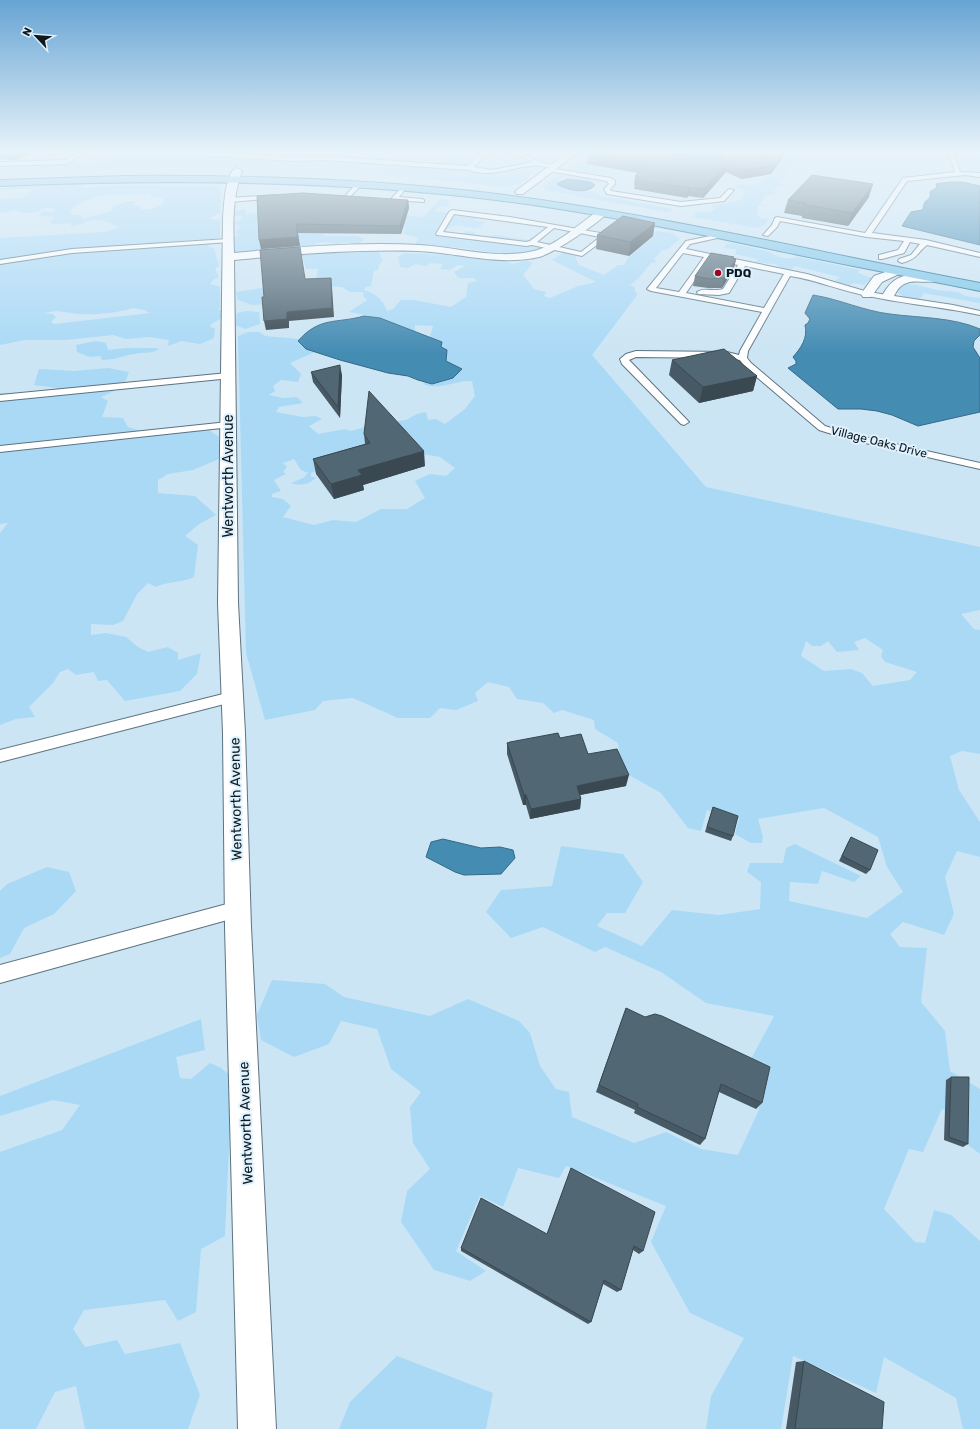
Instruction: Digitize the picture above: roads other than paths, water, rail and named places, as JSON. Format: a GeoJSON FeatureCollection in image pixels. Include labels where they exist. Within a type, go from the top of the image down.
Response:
{"type":"FeatureCollection","features":[{"type":"Feature","properties":{"kind":"main road"},"geometry":{"type":"LineString","coordinates":[[636,220],[791,250],[880,261],[919,270],[980,277]]}},
{"type":"Feature","properties":{"kind":"main road"},"geometry":{"type":"LineString","coordinates":[[687,220],[882,257],[900,266],[932,278],[980,287]]}},
{"type":"Feature","properties":{"kind":"street","name":"Wentworth Avenue"},"geometry":{"type":"LineString","coordinates":[[230,220],[228,249],[228,598],[231,697],[234,733],[238,909],[257,1429]]}},
{"type":"Feature","properties":{"kind":"street"},"geometry":{"type":"LineString","coordinates":[[228,249],[319,250],[374,247],[420,248],[494,256],[521,257],[541,254],[592,220]]}},
{"type":"Feature","properties":{"kind":"street"},"geometry":{"type":"LineString","coordinates":[[867,294],[878,279],[900,266]]}},
{"type":"Feature","properties":{"kind":"street"},"geometry":{"type":"LineString","coordinates":[[888,296],[895,283],[902,279],[932,278]]}},
{"type":"Feature","properties":{"kind":"lane"},"geometry":{"type":"LineString","coordinates":[[447,220],[439,234],[517,244],[532,243],[553,246],[582,254],[606,236],[515,220]]}},
{"type":"Feature","properties":{"kind":"lane"},"geometry":{"type":"LineString","coordinates":[[766,235],[775,226],[777,220]]}},
{"type":"Feature","properties":{"kind":"lane"},"geometry":{"type":"LineString","coordinates":[[781,220],[867,235],[926,242],[959,252],[980,255]]}},
{"type":"Feature","properties":{"kind":"lane"},"geometry":{"type":"LineString","coordinates":[[867,235],[877,220]]}},
{"type":"Feature","properties":{"kind":"lane"},"geometry":{"type":"LineString","coordinates":[[532,243],[553,226]]}},
{"type":"Feature","properties":{"kind":"lane"},"geometry":{"type":"LineString","coordinates":[[678,228],[685,234],[688,242]]}},
{"type":"Feature","properties":{"kind":"lane"},"geometry":{"type":"LineString","coordinates":[[720,236],[688,242],[651,289],[719,293],[726,291],[743,263]]}},
{"type":"Feature","properties":{"kind":"lane"},"geometry":{"type":"LineString","coordinates":[[882,257],[902,251],[908,239]]}},
{"type":"Feature","properties":{"kind":"lane"},"geometry":{"type":"LineString","coordinates":[[900,266],[914,256],[918,249],[926,242]]}},
{"type":"Feature","properties":{"kind":"lane"},"geometry":{"type":"LineString","coordinates":[[0,262],[72,251],[228,249]]}},
{"type":"Feature","properties":{"kind":"lane"},"geometry":{"type":"LineString","coordinates":[[681,250],[807,276],[867,294],[888,296],[980,313]]}},
{"type":"Feature","properties":{"kind":"lane"},"geometry":{"type":"LineString","coordinates":[[683,291],[708,256]]}},
{"type":"Feature","properties":{"kind":"lane"},"geometry":{"type":"LineString","coordinates":[[684,422],[625,362],[624,359],[636,354],[727,355],[743,358],[744,351],[788,273]]}},
{"type":"Feature","properties":{"kind":"lane"},"geometry":{"type":"LineString","coordinates":[[683,291],[767,311]]}},
{"type":"Feature","properties":{"kind":"lane","name":"Village Oaks Drive"},"geometry":{"type":"LineString","coordinates":[[743,358],[748,365],[822,428],[848,436],[980,466]]}},
{"type":"Feature","properties":{"kind":"lane"},"geometry":{"type":"LineString","coordinates":[[0,398],[228,376]]}},
{"type":"Feature","properties":{"kind":"lane"},"geometry":{"type":"LineString","coordinates":[[0,449],[228,425]]}},
{"type":"Feature","properties":{"kind":"lane"},"geometry":{"type":"LineString","coordinates":[[0,756],[231,697]]}},
{"type":"Feature","properties":{"kind":"lane"},"geometry":{"type":"LineString","coordinates":[[0,974],[238,909]]}},
{"type":"Feature","properties":{"kind":"place","name":"PDQ"},"geometry":{"type":"Point","coordinates":[718,273]}}]}
